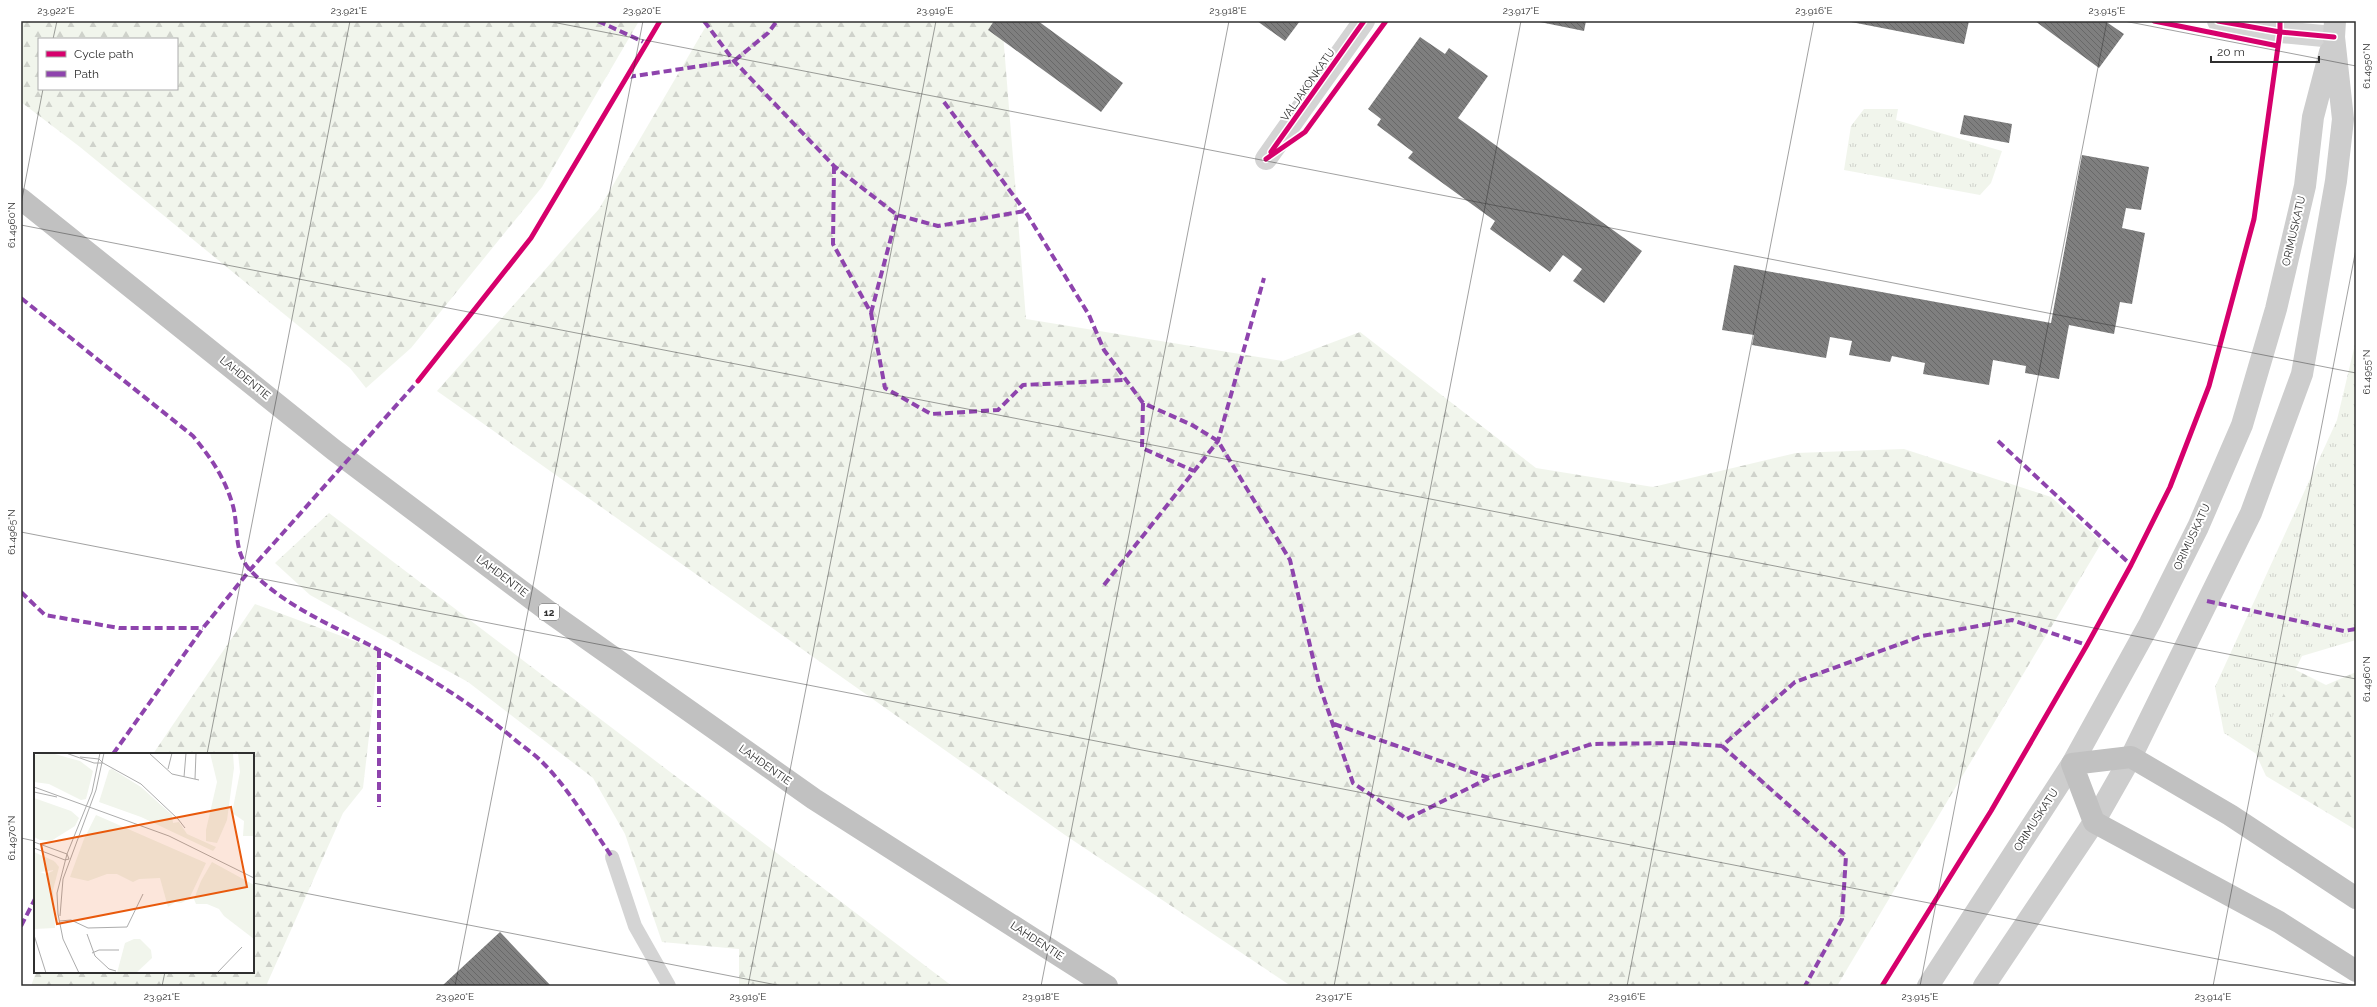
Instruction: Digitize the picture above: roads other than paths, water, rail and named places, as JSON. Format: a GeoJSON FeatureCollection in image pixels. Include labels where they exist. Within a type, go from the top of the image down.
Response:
{"type":"FeatureCollection","features":[{"type":"Feature","properties":{"kind":"highway","name":"LAHDENTIE"},"geometry":{"type":"LineString","coordinates":[[21,199],[334,450],[552,614],[814,799],[1106,986]]}},
{"type":"Feature","properties":{"kind":"highway"},"geometry":{"type":"LineString","coordinates":[[2356,898],[2230,815],[2131,757],[2072,764],[2094,822],[2279,922],[2356,971]]}},
{"type":"Feature","properties":{"kind":"main road"},"geometry":{"type":"LineString","coordinates":[[1984,986],[2094,822],[2131,757],[2251,513],[2302,374],[2336,181],[2343,119],[2334,29]]}},
{"type":"Feature","properties":{"kind":"main road","name":"ORIMUSKATU"},"geometry":{"type":"LineString","coordinates":[[1928,986],[2072,764],[2150,623],[2198,527],[2242,425],[2276,309],[2305,186],[2313,117],[2334,29]]}},
{"type":"Feature","properties":{"kind":"street","name":"VALJAKONKATU"},"geometry":{"type":"LineString","coordinates":[[1266,159],[1364,21]]}},
{"type":"Feature","properties":{"kind":"street"},"geometry":{"type":"LineString","coordinates":[[2218,21],[2280,32],[2334,29]]}},
{"type":"Feature","properties":{"kind":"lane"},"geometry":{"type":"LineString","coordinates":[[612,857],[635,926],[668,986]]}}]}
